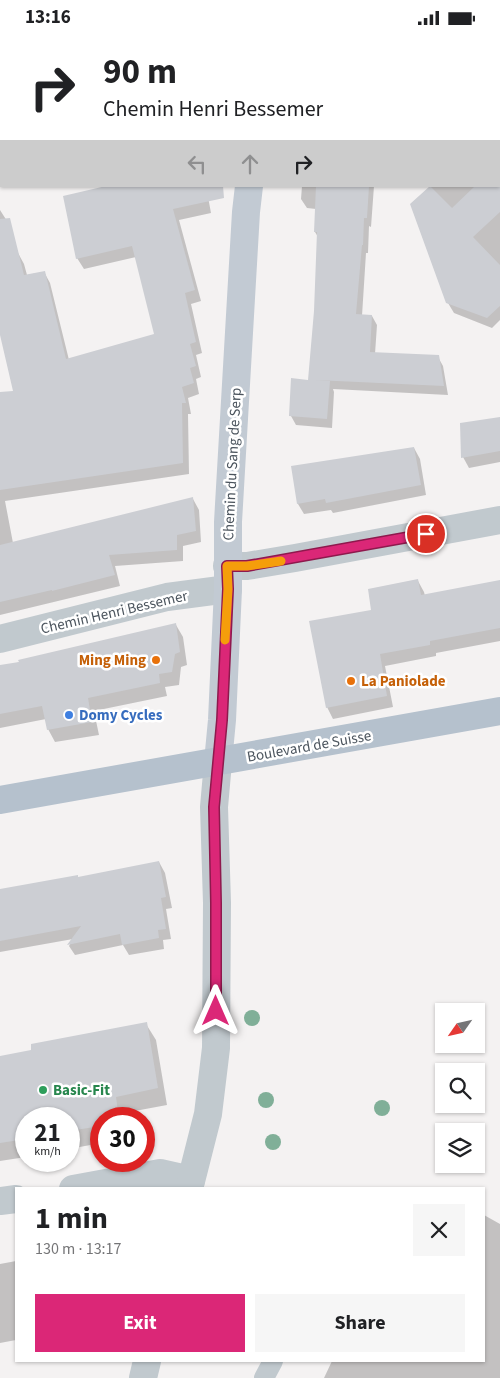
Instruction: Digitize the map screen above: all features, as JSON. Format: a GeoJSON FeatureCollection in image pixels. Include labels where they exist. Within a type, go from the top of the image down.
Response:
{"type":"FeatureCollection","features":[{"type":"Feature","properties":{"kind":"main road","name":"Boulevard de Suisse"},"geometry":{"type":"LineString","coordinates":[[0,800],[500,711]]}},
{"type":"Feature","properties":{"kind":"street","name":"Chemin du Sang de Serp"},"geometry":{"type":"LineString","coordinates":[[190,1184],[208,1114],[216,1048],[214,807],[222,720],[228,577],[228,522],[249,187]]}},
{"type":"Feature","properties":{"kind":"street","name":"Chemin Henri Bessemer"},"geometry":{"type":"LineString","coordinates":[[0,639],[167,597],[228,577],[247,566],[500,520]]}},
{"type":"Feature","properties":{"kind":"street"},"geometry":{"type":"LineString","coordinates":[[83,1187],[160,1173],[190,1184]]}},
{"type":"Feature","properties":{"kind":"street"},"geometry":{"type":"LineString","coordinates":[[0,1201],[15,1199]]}},
{"type":"Feature","properties":{"kind":"street"},"geometry":{"type":"LineString","coordinates":[[143,1378],[147,1362]]}},
{"type":"Feature","properties":{"kind":"lane"},"geometry":{"type":"LineString","coordinates":[[264,1378],[272,1362]]}},
{"type":"Feature","properties":{"kind":"building"},"geometry":{"type":"Polygon","coordinates":[[[102,187],[223,187],[224,198],[173,209],[195,290],[185,293],[196,342],[190,344],[196,366],[190,368],[194,383],[182,387],[186,403],[182,403],[183,463],[0,490],[0,392],[13,391],[0,335],[0,219],[10,218],[24,275],[45,271],[66,359],[154,334],[132,246],[76,259],[63,196],[102,187]]]}},
{"type":"Feature","properties":{"kind":"building"},"geometry":{"type":"Polygon","coordinates":[[[316,187],[369,187],[367,218],[364,218],[356,314],[372,315],[370,352],[439,355],[444,386],[315,380],[330,381],[327,419],[289,416],[291,378],[308,380],[314,311],[317,232],[314,232],[316,187]]]}},
{"type":"Feature","properties":{"kind":"building"},"geometry":{"type":"Polygon","coordinates":[[[429,187],[452,208],[474,187],[500,187],[500,212],[473,237],[500,265],[500,306],[487,318],[446,303],[410,204],[429,187]]]}},
{"type":"Feature","properties":{"kind":"building"},"geometry":{"type":"Polygon","coordinates":[[[500,417],[500,451],[461,458],[460,423],[500,417]]]}},
{"type":"Feature","properties":{"kind":"building"},"geometry":{"type":"Polygon","coordinates":[[[414,447],[421,485],[326,503],[325,499],[297,504],[291,466],[414,447]]]}},
{"type":"Feature","properties":{"kind":"building"},"geometry":{"type":"Polygon","coordinates":[[[193,497],[196,531],[177,535],[177,550],[109,555],[115,575],[0,602],[0,545],[193,497]]]}},
{"type":"Feature","properties":{"kind":"building"},"geometry":{"type":"Polygon","coordinates":[[[418,579],[421,595],[500,580],[500,628],[430,641],[430,645],[380,654],[387,696],[326,708],[309,621],[371,610],[368,589],[418,579]]]}},
{"type":"Feature","properties":{"kind":"building"},"geometry":{"type":"Polygon","coordinates":[[[176,623],[180,652],[175,654],[172,672],[159,674],[160,683],[88,698],[92,722],[47,730],[42,706],[0,714],[0,665],[176,623]]]}},
{"type":"Feature","properties":{"kind":"building"},"geometry":{"type":"Polygon","coordinates":[[[159,861],[166,897],[161,898],[166,929],[158,930],[159,938],[122,945],[120,934],[67,945],[81,926],[0,941],[0,889],[78,875],[78,877],[159,861]]]}},
{"type":"Feature","properties":{"kind":"building"},"geometry":{"type":"Polygon","coordinates":[[[147,1022],[158,1088],[116,1097],[117,1107],[90,1107],[90,1128],[80,1129],[80,1107],[15,1107],[15,1141],[0,1143],[0,1056],[31,1050],[31,1044],[147,1022]]]}},
{"type":"Feature","properties":{"kind":"slow traffic"},"geometry":{"type":"LineString","coordinates":[[225,640],[228,589],[227,566],[247,566],[281,561]]}},
{"type":"Feature","properties":{"kind":"place","name":"Ming Ming"},"geometry":{"type":"Point","coordinates":[156,660]}},
{"type":"Feature","properties":{"kind":"place","name":"La Paniolade"},"geometry":{"type":"Point","coordinates":[351,681]}},
{"type":"Feature","properties":{"kind":"place","name":"Domy Cycles"},"geometry":{"type":"Point","coordinates":[69,715]}},
{"type":"Feature","properties":{"kind":"place","name":"Basic-Fit"},"geometry":{"type":"Point","coordinates":[43,1090]}},
{"type":"Feature","properties":{"kind":"route"},"geometry":{"type":"LineString","coordinates":[[216,1011],[214,807],[222,720],[228,589],[227,566],[247,566],[426,534]]}}]}
